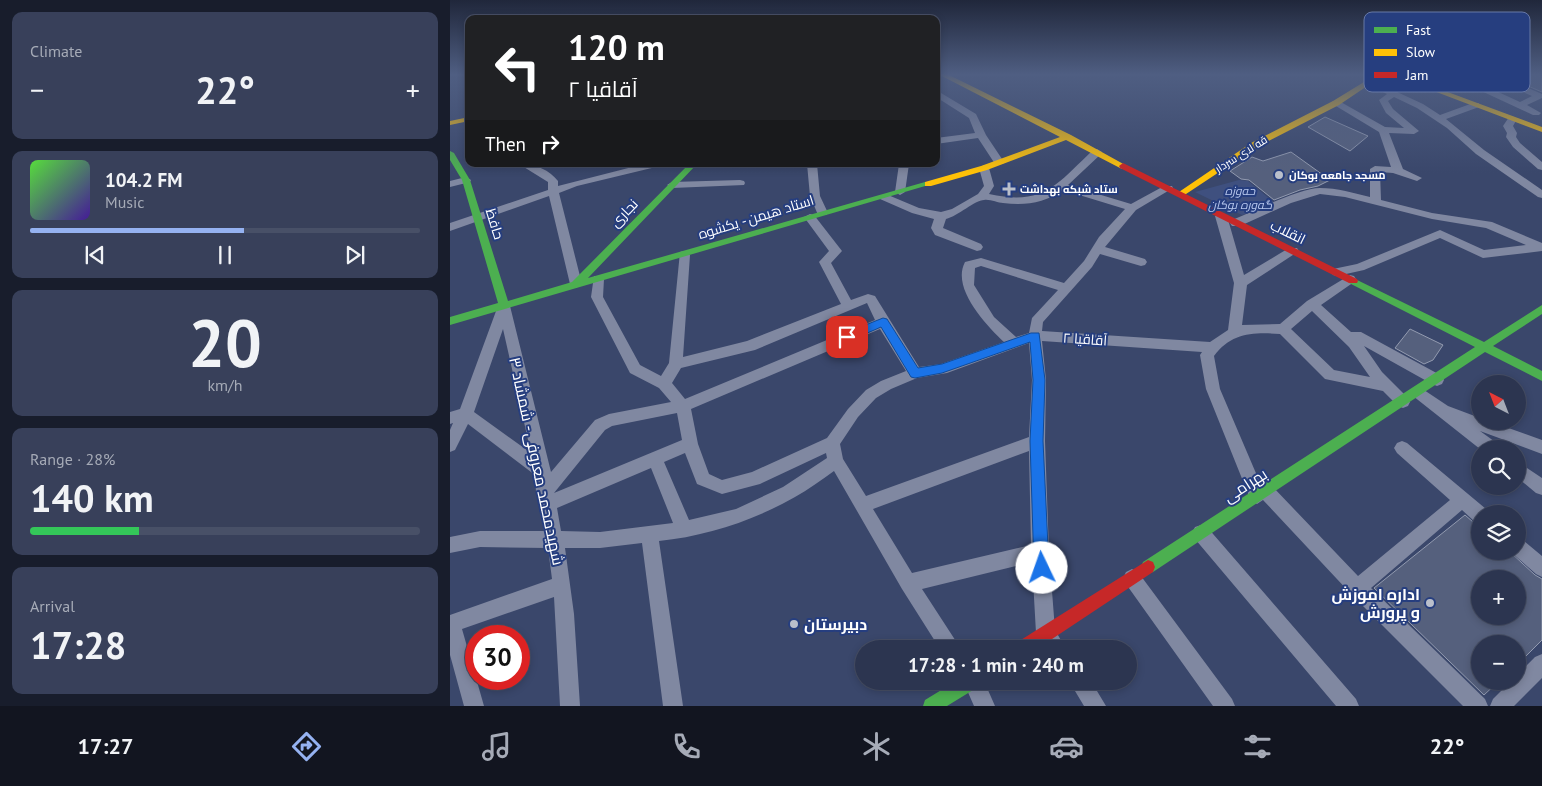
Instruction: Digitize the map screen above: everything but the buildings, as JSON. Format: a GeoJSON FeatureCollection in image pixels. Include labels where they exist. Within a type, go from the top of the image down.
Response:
{"type":"FeatureCollection","features":[{"type":"Feature","properties":{"kind":"street"},"geometry":{"type":"LineString","coordinates":[[958,107],[973,116],[981,135],[999,162]]}},
{"type":"Feature","properties":{"kind":"street","name":"انقلاب"},"geometry":{"type":"LineString","coordinates":[[1007,107],[1542,376]]}},
{"type":"Feature","properties":{"kind":"street","name":"قه لای سردار"},"geometry":{"type":"LineString","coordinates":[[1180,194],[1254,145],[1328,107]]}},
{"type":"Feature","properties":{"kind":"street"},"geometry":{"type":"LineString","coordinates":[[1343,107],[1383,130],[1414,131],[1389,111],[1387,107]]}},
{"type":"Feature","properties":{"kind":"street"},"geometry":{"type":"LineString","coordinates":[[1421,107],[1450,126],[1480,152],[1542,195]]}},
{"type":"Feature","properties":{"kind":"street"},"geometry":{"type":"LineString","coordinates":[[1437,119],[1471,107]]}},
{"type":"Feature","properties":{"kind":"street"},"geometry":{"type":"LineString","coordinates":[[1481,107],[1542,130]]}},
{"type":"Feature","properties":{"kind":"street"},"geometry":{"type":"LineString","coordinates":[[1493,107],[1542,126]]}},
{"type":"Feature","properties":{"kind":"street"},"geometry":{"type":"LineString","coordinates":[[1525,107],[1536,113]]}},
{"type":"Feature","properties":{"kind":"street"},"geometry":{"type":"LineString","coordinates":[[1512,119],[1508,126],[1512,133],[1511,137],[1516,145],[1542,167]]}},
{"type":"Feature","properties":{"kind":"street"},"geometry":{"type":"LineString","coordinates":[[450,123],[465,120]]}},
{"type":"Feature","properties":{"kind":"street"},"geometry":{"type":"LineString","coordinates":[[1383,130],[1398,171]]}},
{"type":"Feature","properties":{"kind":"street"},"geometry":{"type":"LineString","coordinates":[[940,140],[981,135]]}},
{"type":"Feature","properties":{"kind":"street","name":"استاد هیمن - یکشوه"},"geometry":{"type":"LineString","coordinates":[[450,321],[984,168],[1068,137]]}},
{"type":"Feature","properties":{"kind":"street"},"geometry":{"type":"LineString","coordinates":[[982,196],[1012,203],[1045,197],[1062,186],[1097,152]]}},
{"type":"Feature","properties":{"kind":"street","name":"حافظ"},"geometry":{"type":"LineString","coordinates":[[450,153],[466,180],[504,306]]}},
{"type":"Feature","properties":{"kind":"street"},"geometry":{"type":"LineString","coordinates":[[530,167],[551,178],[576,284]]}},
{"type":"Feature","properties":{"kind":"street"},"geometry":{"type":"LineString","coordinates":[[450,227],[553,191],[645,167]]}},
{"type":"Feature","properties":{"kind":"street","name":"نجاری"},"geometry":{"type":"LineString","coordinates":[[576,284],[690,167]]}},
{"type":"Feature","properties":{"kind":"street"},"geometry":{"type":"LineString","coordinates":[[812,167],[816,215],[836,251],[825,262],[848,306]]}},
{"type":"Feature","properties":{"kind":"street"},"geometry":{"type":"LineString","coordinates":[[900,192],[904,167]]}},
{"type":"Feature","properties":{"kind":"street"},"geometry":{"type":"LineString","coordinates":[[884,197],[921,211],[941,216],[955,212],[982,196],[989,186],[984,168]]}},
{"type":"Feature","properties":{"kind":"street"},"geometry":{"type":"LineString","coordinates":[[1376,202],[1375,169],[1383,168],[1398,171],[1417,178]]}},
{"type":"Feature","properties":{"kind":"street"},"geometry":{"type":"LineString","coordinates":[[450,184],[466,180]]}},
{"type":"Feature","properties":{"kind":"street"},"geometry":{"type":"LineString","coordinates":[[672,185],[740,183]]}},
{"type":"Feature","properties":{"kind":"street"},"geometry":{"type":"LineString","coordinates":[[1062,186],[1132,208]]}},
{"type":"Feature","properties":{"kind":"street"},"geometry":{"type":"LineString","coordinates":[[1051,640],[1040,552],[1037,441],[1039,380],[1035,336],[1037,321],[1068,288],[1088,264],[1103,240],[1132,208],[1168,188]]}},
{"type":"Feature","properties":{"kind":"street"},"geometry":{"type":"LineString","coordinates":[[1236,223],[1311,192],[1345,194],[1432,216],[1488,225],[1542,247]]}},
{"type":"Feature","properties":{"kind":"street"},"geometry":{"type":"LineString","coordinates":[[941,216],[937,228],[939,232],[977,247]]}},
{"type":"Feature","properties":{"kind":"street"},"geometry":{"type":"LineString","coordinates":[[1222,216],[1241,286]]}},
{"type":"Feature","properties":{"kind":"street"},"geometry":{"type":"LineString","coordinates":[[1478,706],[1262,494],[1212,389],[1207,355],[1212,347],[1234,330],[1283,328],[1343,275],[1440,234],[1483,254],[1542,247]]}},
{"type":"Feature","properties":{"kind":"street"},"geometry":{"type":"LineString","coordinates":[[1098,249],[1141,262]]}},
{"type":"Feature","properties":{"kind":"street"},"geometry":{"type":"LineString","coordinates":[[1234,330],[1240,283],[1292,251]]}},
{"type":"Feature","properties":{"kind":"street"},"geometry":{"type":"LineString","coordinates":[[664,384],[676,364],[684,255]]}},
{"type":"Feature","properties":{"kind":"street"},"geometry":{"type":"LineString","coordinates":[[1015,344],[989,320],[968,285],[969,265],[982,262],[1068,288]]}},
{"type":"Feature","properties":{"kind":"street"},"geometry":{"type":"LineString","coordinates":[[598,278],[597,297],[635,369],[664,384],[684,406],[690,444],[703,479],[722,487],[754,479],[832,443],[836,461],[908,583],[945,640]]}},
{"type":"Feature","properties":{"kind":"street"},"geometry":{"type":"LineString","coordinates":[[676,364],[750,346],[868,298],[871,299],[915,374]]}},
{"type":"Feature","properties":{"kind":"street"},"geometry":{"type":"LineString","coordinates":[[1312,304],[1354,343],[1367,363],[1386,386],[1403,402]]}},
{"type":"Feature","properties":{"kind":"street"},"geometry":{"type":"LineString","coordinates":[[450,445],[466,414],[504,306]]}},
{"type":"Feature","properties":{"kind":"street","name":"شهیدمحمد معروفی - شمشاد ۳"},"geometry":{"type":"LineString","coordinates":[[504,306],[543,471],[546,498],[556,540],[562,585],[570,706]]}},
{"type":"Feature","properties":{"kind":"street","name":"بهرامی"},"geometry":{"type":"LineString","coordinates":[[1052,640],[1132,578],[1486,348],[1542,309]]}},
{"type":"Feature","properties":{"kind":"street"},"geometry":{"type":"LineString","coordinates":[[546,498],[600,425],[609,420],[684,406],[883,322]]}},
{"type":"Feature","properties":{"kind":"street"},"geometry":{"type":"LineString","coordinates":[[1283,328],[1330,375],[1386,386]]}},
{"type":"Feature","properties":{"kind":"street","name":"آقاقیا ۲"},"geometry":{"type":"LineString","coordinates":[[832,443],[871,394],[886,385],[915,374],[942,369],[1035,336],[1212,347]]}},
{"type":"Feature","properties":{"kind":"street"},"geometry":{"type":"LineString","coordinates":[[1356,336],[1437,380]]}},
{"type":"Feature","properties":{"kind":"street"},"geometry":{"type":"LineString","coordinates":[[1418,392],[1481,440]]}},
{"type":"Feature","properties":{"kind":"street"},"geometry":{"type":"LineString","coordinates":[[1443,410],[1465,420],[1499,430],[1542,447]]}},
{"type":"Feature","properties":{"kind":"street"},"geometry":{"type":"LineString","coordinates":[[450,418],[466,414]]}},
{"type":"Feature","properties":{"kind":"street"},"geometry":{"type":"LineString","coordinates":[[466,414],[543,471]]}},
{"type":"Feature","properties":{"kind":"street"},"geometry":{"type":"LineString","coordinates":[[862,505],[1037,441]]}},
{"type":"Feature","properties":{"kind":"street"},"geometry":{"type":"LineString","coordinates":[[546,498],[655,459],[690,444]]}},
{"type":"Feature","properties":{"kind":"street"},"geometry":{"type":"LineString","coordinates":[[1402,448],[1471,508]]}},
{"type":"Feature","properties":{"kind":"street"},"geometry":{"type":"LineString","coordinates":[[655,459],[684,529]]}},
{"type":"Feature","properties":{"kind":"street"},"geometry":{"type":"LineString","coordinates":[[450,546],[480,539],[600,540],[684,529],[738,516],[789,492],[836,461]]}},
{"type":"Feature","properties":{"kind":"street"},"geometry":{"type":"LineString","coordinates":[[1526,475],[1542,488]]}},
{"type":"Feature","properties":{"kind":"street"},"geometry":{"type":"LineString","coordinates":[[1357,588],[1462,500]]}},
{"type":"Feature","properties":{"kind":"street"},"geometry":{"type":"LineString","coordinates":[[1202,533],[1349,706]]}},
{"type":"Feature","properties":{"kind":"street"},"geometry":{"type":"LineString","coordinates":[[649,534],[673,706]]}},
{"type":"Feature","properties":{"kind":"street"},"geometry":{"type":"LineString","coordinates":[[908,583],[1040,552]]}},
{"type":"Feature","properties":{"kind":"street"},"geometry":{"type":"LineString","coordinates":[[1526,554],[1542,568]]}},
{"type":"Feature","properties":{"kind":"street"},"geometry":{"type":"LineString","coordinates":[[1132,578],[1225,706]]}},
{"type":"Feature","properties":{"kind":"street"},"geometry":{"type":"LineString","coordinates":[[474,706],[451,624],[562,585]]}},
{"type":"Feature","properties":{"kind":"street"},"geometry":{"type":"LineString","coordinates":[[1500,706],[1542,664]]}},
{"type":"Feature","properties":{"kind":"street"},"geometry":{"type":"LineString","coordinates":[[931,706],[957,690]]}},
{"type":"Feature","properties":{"kind":"street"},"geometry":{"type":"LineString","coordinates":[[977,690],[985,706]]}},
{"type":"Feature","properties":{"kind":"street"},"geometry":{"type":"LineString","coordinates":[[1085,690],[1096,706]]}},
{"type":"Feature","properties":{"kind":"water","name":"حه‌وزه گه‌وره بوکان"},"geometry":{"type":"Polygon","coordinates":[[[1239,180],[1248,181],[1276,204],[1242,215],[1195,192],[1239,180]]]}},
{"type":"Feature","properties":{"kind":"traffic: fast"},"geometry":{"type":"LineString","coordinates":[[450,153],[466,180],[504,306]]}},
{"type":"Feature","properties":{"kind":"traffic: fast"},"geometry":{"type":"LineString","coordinates":[[577,283],[690,167]]}},
{"type":"Feature","properties":{"kind":"traffic: fast"},"geometry":{"type":"LineString","coordinates":[[450,321],[928,184]]}},
{"type":"Feature","properties":{"kind":"traffic: fast"},"geometry":{"type":"LineString","coordinates":[[1353,281],[1542,376]]}},
{"type":"Feature","properties":{"kind":"traffic: fast"},"geometry":{"type":"LineString","coordinates":[[1148,567],[1542,309]]}},
{"type":"Feature","properties":{"kind":"traffic: fast"},"geometry":{"type":"LineString","coordinates":[[931,706],[957,690]]}},
{"type":"Feature","properties":{"kind":"traffic: slow"},"geometry":{"type":"LineString","coordinates":[[1006,107],[1123,166]]}},
{"type":"Feature","properties":{"kind":"traffic: slow"},"geometry":{"type":"LineString","coordinates":[[1180,194],[1254,145],[1328,107]]}},
{"type":"Feature","properties":{"kind":"traffic: slow"},"geometry":{"type":"LineString","coordinates":[[1480,107],[1542,130]]}},
{"type":"Feature","properties":{"kind":"traffic: slow"},"geometry":{"type":"LineString","coordinates":[[450,123],[465,120]]}},
{"type":"Feature","properties":{"kind":"traffic: slow"},"geometry":{"type":"LineString","coordinates":[[928,184],[984,168],[1068,137]]}},
{"type":"Feature","properties":{"kind":"traffic: jam"},"geometry":{"type":"LineString","coordinates":[[1123,166],[1353,281]]}},
{"type":"Feature","properties":{"kind":"traffic: jam"},"geometry":{"type":"LineString","coordinates":[[1036,640],[1148,567]]}},
{"type":"Feature","properties":{"kind":"place","name":"مسجد جامعه بوکان"},"geometry":{"type":"Point","coordinates":[1279,175]}},
{"type":"Feature","properties":{"kind":"place","name":"ستاد شبکه بهداشت"},"geometry":{"type":"Point","coordinates":[1009,189]}},
{"type":"Feature","properties":{"kind":"place","name":"اداره اموزش و پرورش"},"geometry":{"type":"Point","coordinates":[1430,603]}},
{"type":"Feature","properties":{"kind":"place","name":"دبیرستان"},"geometry":{"type":"Point","coordinates":[794,624]}},
{"type":"Feature","properties":{"kind":"route"},"geometry":{"type":"LineString","coordinates":[[847,337],[883,322],[915,374],[942,369],[1012,346],[1035,336],[1039,380],[1037,441],[1042,568]]}}]}
